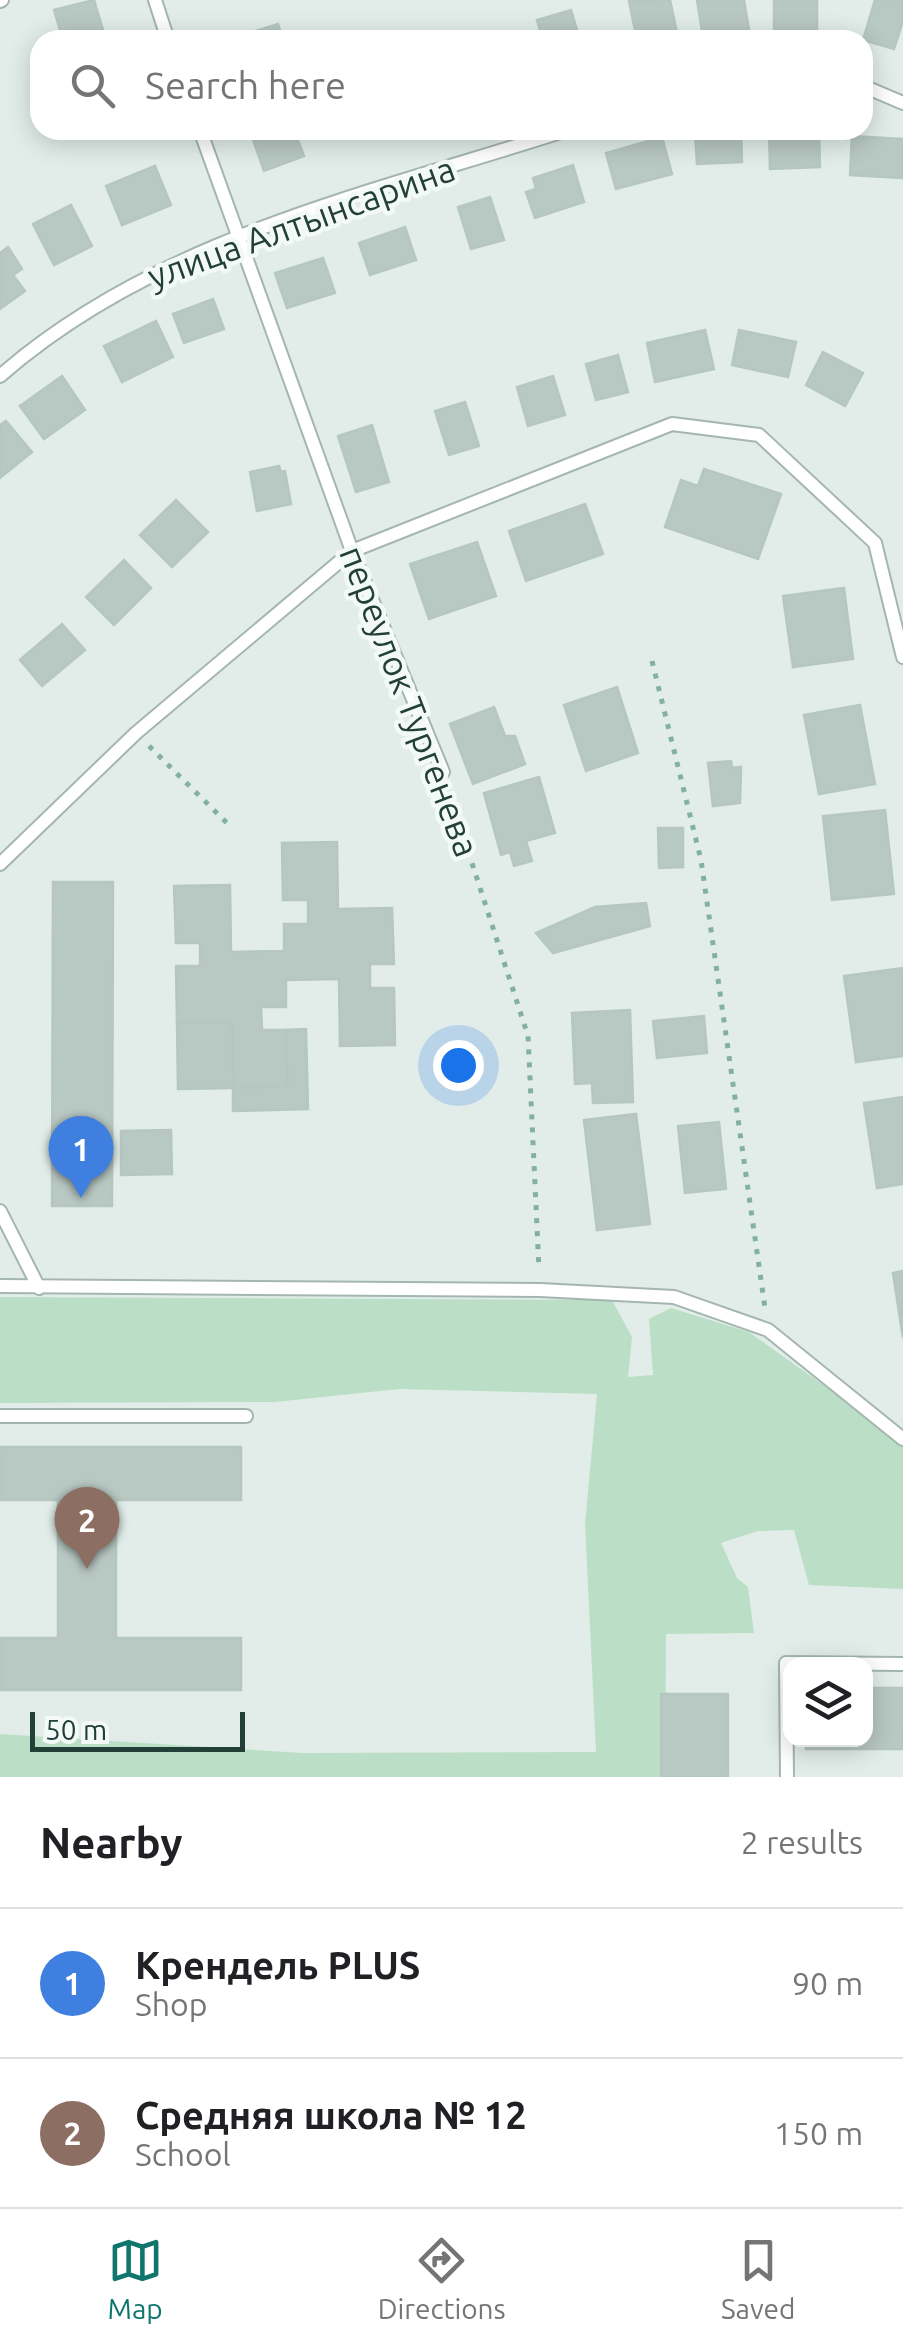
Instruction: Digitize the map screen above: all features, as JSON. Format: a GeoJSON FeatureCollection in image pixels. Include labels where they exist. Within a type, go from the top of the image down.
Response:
{"type":"FeatureCollection","features":[{"type":"Feature","properties":{"kind":"lane"},"geometry":{"type":"LineString","coordinates":[[154,0],[164,30]]}},
{"type":"Feature","properties":{"kind":"lane"},"geometry":{"type":"LineString","coordinates":[[873,90],[903,103]]}},
{"type":"Feature","properties":{"kind":"lane","name":"переулок Тургенева"},"geometry":{"type":"LineString","coordinates":[[203,140],[352,550],[443,772]]}},
{"type":"Feature","properties":{"kind":"lane","name":"улица Алтынсарина"},"geometry":{"type":"LineString","coordinates":[[0,376],[33,347],[134,282],[237,238],[536,140]]}},
{"type":"Feature","properties":{"kind":"lane"},"geometry":{"type":"LineString","coordinates":[[0,864],[136,733],[352,550],[672,424],[759,435],[875,543],[903,657]]}},
{"type":"Feature","properties":{"kind":"lane"},"geometry":{"type":"LineString","coordinates":[[0,1210],[38,1288]]}},
{"type":"Feature","properties":{"kind":"lane"},"geometry":{"type":"LineString","coordinates":[[0,1286],[540,1290],[674,1297],[768,1330],[903,1439]]}},
{"type":"Feature","properties":{"kind":"lane"},"geometry":{"type":"LineString","coordinates":[[0,1416],[246,1416]]}},
{"type":"Feature","properties":{"kind":"lane"},"geometry":{"type":"LineString","coordinates":[[787,1777],[786,1663],[903,1664]]}},
{"type":"Feature","properties":{"kind":"path"},"geometry":{"type":"LineString","coordinates":[[652,662],[701,860],[768,1330]]}},
{"type":"Feature","properties":{"kind":"path"},"geometry":{"type":"LineString","coordinates":[[136,733],[231,827]]}},
{"type":"Feature","properties":{"kind":"path","name":"переулок Тургенева"},"geometry":{"type":"LineString","coordinates":[[443,772],[528,1036],[540,1290]]}},
{"type":"Feature","properties":{"kind":"green space"},"geometry":{"type":"Polygon","coordinates":[[[0,1297],[612,1300],[632,1337],[628,1377],[653,1375],[649,1319],[671,1308],[749,1332],[903,1442],[903,1589],[809,1585],[794,1530],[758,1531],[721,1543],[737,1578],[748,1587],[754,1633],[666,1634],[665,1777],[0,1777],[0,1734],[303,1753],[596,1752],[585,1524],[597,1394],[399,1389],[275,1402],[0,1403],[0,1297]]]}},
{"type":"Feature","properties":{"kind":"building"},"geometry":{"type":"Polygon","coordinates":[[[94,0],[103,30],[60,30],[54,10],[94,0]]]}},
{"type":"Feature","properties":{"kind":"building"},"geometry":{"type":"Polygon","coordinates":[[[670,0],[676,30],[635,30],[629,1],[670,0]]]}},
{"type":"Feature","properties":{"kind":"building"},"geometry":{"type":"Polygon","coordinates":[[[697,0],[744,0],[749,30],[702,30],[697,0]]]}},
{"type":"Feature","properties":{"kind":"building"},"geometry":{"type":"Polygon","coordinates":[[[774,0],[817,0],[817,30],[774,30],[774,0]]]}},
{"type":"Feature","properties":{"kind":"building"},"geometry":{"type":"Polygon","coordinates":[[[875,0],[903,0],[903,21],[894,49],[873,43],[873,30],[866,30],[875,0]]]}},
{"type":"Feature","properties":{"kind":"building"},"geometry":{"type":"Polygon","coordinates":[[[571,10],[577,30],[540,30],[537,20],[571,10]]]}},
{"type":"Feature","properties":{"kind":"building"},"geometry":{"type":"Polygon","coordinates":[[[903,139],[903,178],[850,175],[852,140],[903,139]]]}},
{"type":"Feature","properties":{"kind":"building"},"geometry":{"type":"Polygon","coordinates":[[[253,140],[298,140],[304,156],[264,171],[253,140]]]}},
{"type":"Feature","properties":{"kind":"building"},"geometry":{"type":"Polygon","coordinates":[[[663,140],[672,174],[616,189],[606,153],[663,140]]]}},
{"type":"Feature","properties":{"kind":"building"},"geometry":{"type":"Polygon","coordinates":[[[696,140],[741,140],[742,162],[697,164],[696,140]]]}},
{"type":"Feature","properties":{"kind":"building"},"geometry":{"type":"Polygon","coordinates":[[[769,140],[819,140],[820,167],[770,169],[769,140]]]}},
{"type":"Feature","properties":{"kind":"building"},"geometry":{"type":"Polygon","coordinates":[[[573,165],[584,202],[535,218],[526,192],[536,189],[533,178],[573,165]]]}},
{"type":"Feature","properties":{"kind":"building"},"geometry":{"type":"Polygon","coordinates":[[[155,166],[171,205],[122,225],[106,186],[155,166]]]}},
{"type":"Feature","properties":{"kind":"building"},"geometry":{"type":"Polygon","coordinates":[[[490,197],[504,240],[471,249],[458,207],[490,197]]]}},
{"type":"Feature","properties":{"kind":"building"},"geometry":{"type":"Polygon","coordinates":[[[71,205],[92,246],[54,265],[33,224],[71,205]]]}},
{"type":"Feature","properties":{"kind":"building"},"geometry":{"type":"Polygon","coordinates":[[[405,227],[416,260],[370,275],[359,243],[405,227]]]}},
{"type":"Feature","properties":{"kind":"building"},"geometry":{"type":"Polygon","coordinates":[[[8,247],[22,269],[13,275],[25,291],[0,309],[0,253],[8,247]]]}},
{"type":"Feature","properties":{"kind":"building"},"geometry":{"type":"Polygon","coordinates":[[[323,258],[335,293],[287,308],[275,273],[323,258]]]}},
{"type":"Feature","properties":{"kind":"building"},"geometry":{"type":"Polygon","coordinates":[[[213,299],[224,329],[184,343],[173,314],[213,299]]]}},
{"type":"Feature","properties":{"kind":"building"},"geometry":{"type":"Polygon","coordinates":[[[156,321],[173,357],[122,382],[104,346],[156,321]]]}},
{"type":"Feature","properties":{"kind":"building"},"geometry":{"type":"Polygon","coordinates":[[[705,330],[714,369],[655,382],[647,343],[705,330]]]}},
{"type":"Feature","properties":{"kind":"building"},"geometry":{"type":"Polygon","coordinates":[[[739,330],[796,342],[788,377],[732,365],[739,330]]]}},
{"type":"Feature","properties":{"kind":"building"},"geometry":{"type":"Polygon","coordinates":[[[823,352],[863,373],[845,406],[806,385],[823,352]]]}},
{"type":"Feature","properties":{"kind":"building"},"geometry":{"type":"Polygon","coordinates":[[[618,355],[628,392],[596,400],[586,364],[618,355]]]}},
{"type":"Feature","properties":{"kind":"building"},"geometry":{"type":"Polygon","coordinates":[[[62,376],[85,410],[44,439],[20,406],[62,376]]]}},
{"type":"Feature","properties":{"kind":"building"},"geometry":{"type":"Polygon","coordinates":[[[553,376],[565,415],[528,426],[517,387],[553,376]]]}},
{"type":"Feature","properties":{"kind":"building"},"geometry":{"type":"Polygon","coordinates":[[[465,402],[479,446],[449,455],[435,411],[465,402]]]}},
{"type":"Feature","properties":{"kind":"building"},"geometry":{"type":"Polygon","coordinates":[[[6,421],[32,452],[0,478],[0,425],[6,421]]]}},
{"type":"Feature","properties":{"kind":"building"},"geometry":{"type":"Polygon","coordinates":[[[372,425],[389,482],[356,492],[338,436],[372,425]]]}},
{"type":"Feature","properties":{"kind":"building"},"geometry":{"type":"Polygon","coordinates":[[[279,466],[281,472],[285,471],[291,504],[257,511],[250,472],[279,466]]]}},
{"type":"Feature","properties":{"kind":"building"},"geometry":{"type":"Polygon","coordinates":[[[704,469],[781,494],[758,559],[665,527],[681,480],[698,486],[704,469]]]}},
{"type":"Feature","properties":{"kind":"building"},"geometry":{"type":"Polygon","coordinates":[[[176,500],[208,532],[172,567],[140,535],[176,500]]]}},
{"type":"Feature","properties":{"kind":"building"},"geometry":{"type":"Polygon","coordinates":[[[585,504],[603,554],[526,581],[509,531],[585,504]]]}},
{"type":"Feature","properties":{"kind":"building"},"geometry":{"type":"Polygon","coordinates":[[[477,542],[496,596],[429,619],[410,564],[477,542]]]}},
{"type":"Feature","properties":{"kind":"building"},"geometry":{"type":"Polygon","coordinates":[[[124,560],[151,588],[114,625],[86,597],[124,560]]]}},
{"type":"Feature","properties":{"kind":"building"},"geometry":{"type":"Polygon","coordinates":[[[844,588],[853,659],[793,667],[783,596],[844,588]]]}},
{"type":"Feature","properties":{"kind":"building"},"geometry":{"type":"Polygon","coordinates":[[[62,624],[85,650],[42,686],[20,660],[62,624]]]}},
{"type":"Feature","properties":{"kind":"building"},"geometry":{"type":"Polygon","coordinates":[[[617,687],[638,753],[586,771],[564,705],[617,687]]]}},
{"type":"Feature","properties":{"kind":"building"},"geometry":{"type":"Polygon","coordinates":[[[860,705],[875,784],[819,794],[804,715],[860,705]]]}},
{"type":"Feature","properties":{"kind":"building"},"geometry":{"type":"Polygon","coordinates":[[[494,707],[505,736],[515,736],[525,764],[473,784],[450,724],[494,707]]]}},
{"type":"Feature","properties":{"kind":"building"},"geometry":{"type":"Polygon","coordinates":[[[731,761],[732,768],[741,767],[740,803],[713,806],[708,763],[731,761]]]}},
{"type":"Feature","properties":{"kind":"building"},"geometry":{"type":"Polygon","coordinates":[[[539,777],[555,833],[526,841],[532,861],[514,866],[510,852],[501,855],[484,793],[539,777]]]}},
{"type":"Feature","properties":{"kind":"building"},"geometry":{"type":"Polygon","coordinates":[[[885,810],[894,894],[832,900],[823,816],[885,810]]]}},
{"type":"Feature","properties":{"kind":"building"},"geometry":{"type":"Polygon","coordinates":[[[658,828],[683,828],[683,867],[659,868],[658,828]]]}},
{"type":"Feature","properties":{"kind":"building"},"geometry":{"type":"Polygon","coordinates":[[[337,842],[338,909],[392,908],[394,964],[370,964],[370,988],[394,988],[395,1045],[340,1046],[339,979],[286,980],[286,1007],[261,1007],[262,1030],[286,1030],[288,1087],[233,1088],[232,1022],[177,1023],[176,966],[200,966],[200,943],[176,943],[174,886],[230,885],[231,952],[284,951],[284,924],[308,924],[308,900],[283,900],[282,843],[337,842]]]}},
{"type":"Feature","properties":{"kind":"building"},"geometry":{"type":"Polygon","coordinates":[[[53,882],[113,882],[112,1206],[52,1206],[53,882]]]}},
{"type":"Feature","properties":{"kind":"building"},"geometry":{"type":"Polygon","coordinates":[[[646,903],[650,926],[553,953],[536,933],[595,907],[646,903]]]}},
{"type":"Feature","properties":{"kind":"building"},"geometry":{"type":"Polygon","coordinates":[[[903,968],[903,1056],[856,1062],[844,976],[903,968]]]}},
{"type":"Feature","properties":{"kind":"building"},"geometry":{"type":"Polygon","coordinates":[[[630,1010],[633,1102],[593,1103],[592,1083],[575,1084],[572,1013],[630,1010]]]}},
{"type":"Feature","properties":{"kind":"building"},"geometry":{"type":"Polygon","coordinates":[[[704,1016],[707,1053],[657,1058],[653,1021],[704,1016]]]}},
{"type":"Feature","properties":{"kind":"building"},"geometry":{"type":"Polygon","coordinates":[[[232,1022],[233,1088],[178,1089],[177,1023],[232,1022]]]}},
{"type":"Feature","properties":{"kind":"building"},"geometry":{"type":"Polygon","coordinates":[[[306,1029],[308,1109],[233,1111],[233,1088],[288,1087],[286,1030],[306,1029]]]}},
{"type":"Feature","properties":{"kind":"building"},"geometry":{"type":"Polygon","coordinates":[[[903,1097],[903,1184],[877,1188],[864,1103],[903,1097]]]}},
{"type":"Feature","properties":{"kind":"building"},"geometry":{"type":"Polygon","coordinates":[[[636,1114],[650,1224],[597,1230],[584,1120],[636,1114]]]}},
{"type":"Feature","properties":{"kind":"building"},"geometry":{"type":"Polygon","coordinates":[[[719,1122],[726,1189],[685,1193],[678,1126],[719,1122]]]}},
{"type":"Feature","properties":{"kind":"building"},"geometry":{"type":"Polygon","coordinates":[[[171,1130],[172,1174],[121,1175],[121,1131],[171,1130]]]}},
{"type":"Feature","properties":{"kind":"building"},"geometry":{"type":"Polygon","coordinates":[[[903,1271],[903,1338],[893,1273],[903,1271]]]}},
{"type":"Feature","properties":{"kind":"building"},"geometry":{"type":"Polygon","coordinates":[[[0,1447],[241,1447],[241,1500],[116,1500],[116,1638],[241,1638],[241,1690],[0,1690],[0,1638],[58,1638],[58,1500],[0,1500],[0,1447]]]}},
{"type":"Feature","properties":{"kind":"building"},"geometry":{"type":"Polygon","coordinates":[[[873,1688],[903,1688],[903,1749],[806,1749],[873,1747],[873,1688]]]}},
{"type":"Feature","properties":{"kind":"building"},"geometry":{"type":"Polygon","coordinates":[[[661,1694],[728,1694],[728,1777],[661,1777],[661,1694]]]}},
{"type":"Feature","properties":{"kind":"place","name":"Крендель PLUS"},"geometry":{"type":"Point","coordinates":[81,1198]}},
{"type":"Feature","properties":{"kind":"place","name":"Средняя школа № 12"},"geometry":{"type":"Point","coordinates":[87,1569]}}]}
